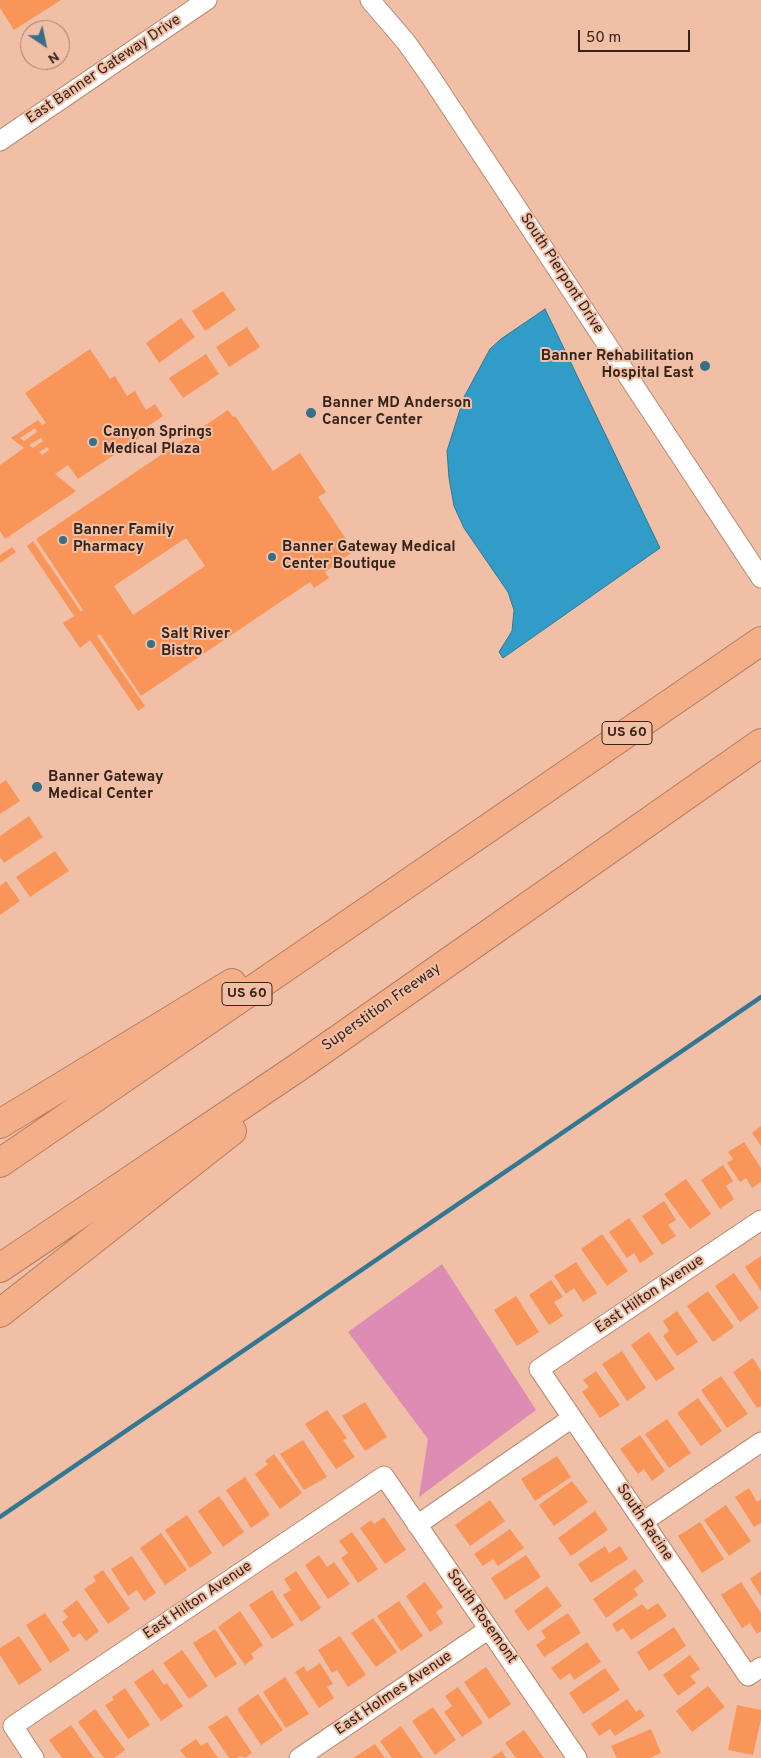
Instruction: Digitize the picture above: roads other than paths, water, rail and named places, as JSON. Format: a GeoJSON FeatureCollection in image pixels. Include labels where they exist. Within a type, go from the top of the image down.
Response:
{"type":"FeatureCollection","features":[{"type":"Feature","properties":{"kind":"highway","name":"US 60"},"geometry":{"type":"LineString","coordinates":[[0,1163],[761,641]]}},
{"type":"Feature","properties":{"kind":"highway","name":"Superstition Freeway"},"geometry":{"type":"LineString","coordinates":[[0,1268],[300,1066],[761,743]]}},
{"type":"Feature","properties":{"kind":"highway"},"geometry":{"type":"LineString","coordinates":[[0,1124],[494,824]]}},
{"type":"Feature","properties":{"kind":"highway"},"geometry":{"type":"LineString","coordinates":[[0,1314],[278,1094],[300,1066]]}},
{"type":"Feature","properties":{"kind":"street","name":"East Banner Gateway Drive"},"geometry":{"type":"LineString","coordinates":[[0,141],[208,0]]}},
{"type":"Feature","properties":{"kind":"street","name":"South Pierpont Drive"},"geometry":{"type":"LineString","coordinates":[[370,0],[406,42],[430,76],[761,578]]}},
{"type":"Feature","properties":{"kind":"street","name":"East Hilton Avenue"},"geometry":{"type":"LineString","coordinates":[[539,1369],[761,1220]]}},
{"type":"Feature","properties":{"kind":"street","name":"South Racine"},"geometry":{"type":"LineString","coordinates":[[539,1369],[643,1522],[754,1672]]}},
{"type":"Feature","properties":{"kind":"street"},"geometry":{"type":"LineString","coordinates":[[417,1525],[572,1418]]}},
{"type":"Feature","properties":{"kind":"street"},"geometry":{"type":"LineString","coordinates":[[643,1522],[761,1442]]}},
{"type":"Feature","properties":{"kind":"street","name":"East Hilton Avenue"},"geometry":{"type":"LineString","coordinates":[[34,1758],[12,1726],[384,1476]]}},
{"type":"Feature","properties":{"kind":"street","name":"South Rosemont"},"geometry":{"type":"LineString","coordinates":[[384,1476],[577,1758]]}},
{"type":"Feature","properties":{"kind":"street","name":"East Holmes Avenue"},"geometry":{"type":"LineString","coordinates":[[299,1758],[489,1629]]}},
{"type":"Feature","properties":{"kind":"water"},"geometry":{"type":"Polygon","coordinates":[[[545,309],[660,548],[503,658],[499,652],[512,631],[514,610],[508,592],[464,528],[454,506],[447,451],[464,397],[490,349],[501,339],[545,309]]]}},
{"type":"Feature","properties":{"kind":"waterway"},"geometry":{"type":"LineString","coordinates":[[0,1517],[761,997]]}},
{"type":"Feature","properties":{"kind":"place","name":"Banner Rehabilitation Hospital East"},"geometry":{"type":"Point","coordinates":[705,366]}},
{"type":"Feature","properties":{"kind":"place","name":"Banner MD Anderson Cancer Center"},"geometry":{"type":"Point","coordinates":[311,413]}},
{"type":"Feature","properties":{"kind":"place","name":"Canyon Springs Medical Plaza"},"geometry":{"type":"Point","coordinates":[93,442]}},
{"type":"Feature","properties":{"kind":"place","name":"Banner Family Pharmacy"},"geometry":{"type":"Point","coordinates":[63,540]}},
{"type":"Feature","properties":{"kind":"place","name":"Banner Gateway Medical Center Boutique"},"geometry":{"type":"Point","coordinates":[272,557]}},
{"type":"Feature","properties":{"kind":"place","name":"Salt River Bistro"},"geometry":{"type":"Point","coordinates":[151,644]}},
{"type":"Feature","properties":{"kind":"place","name":"Banner Gateway Medical Center"},"geometry":{"type":"Point","coordinates":[37,787]}}]}
